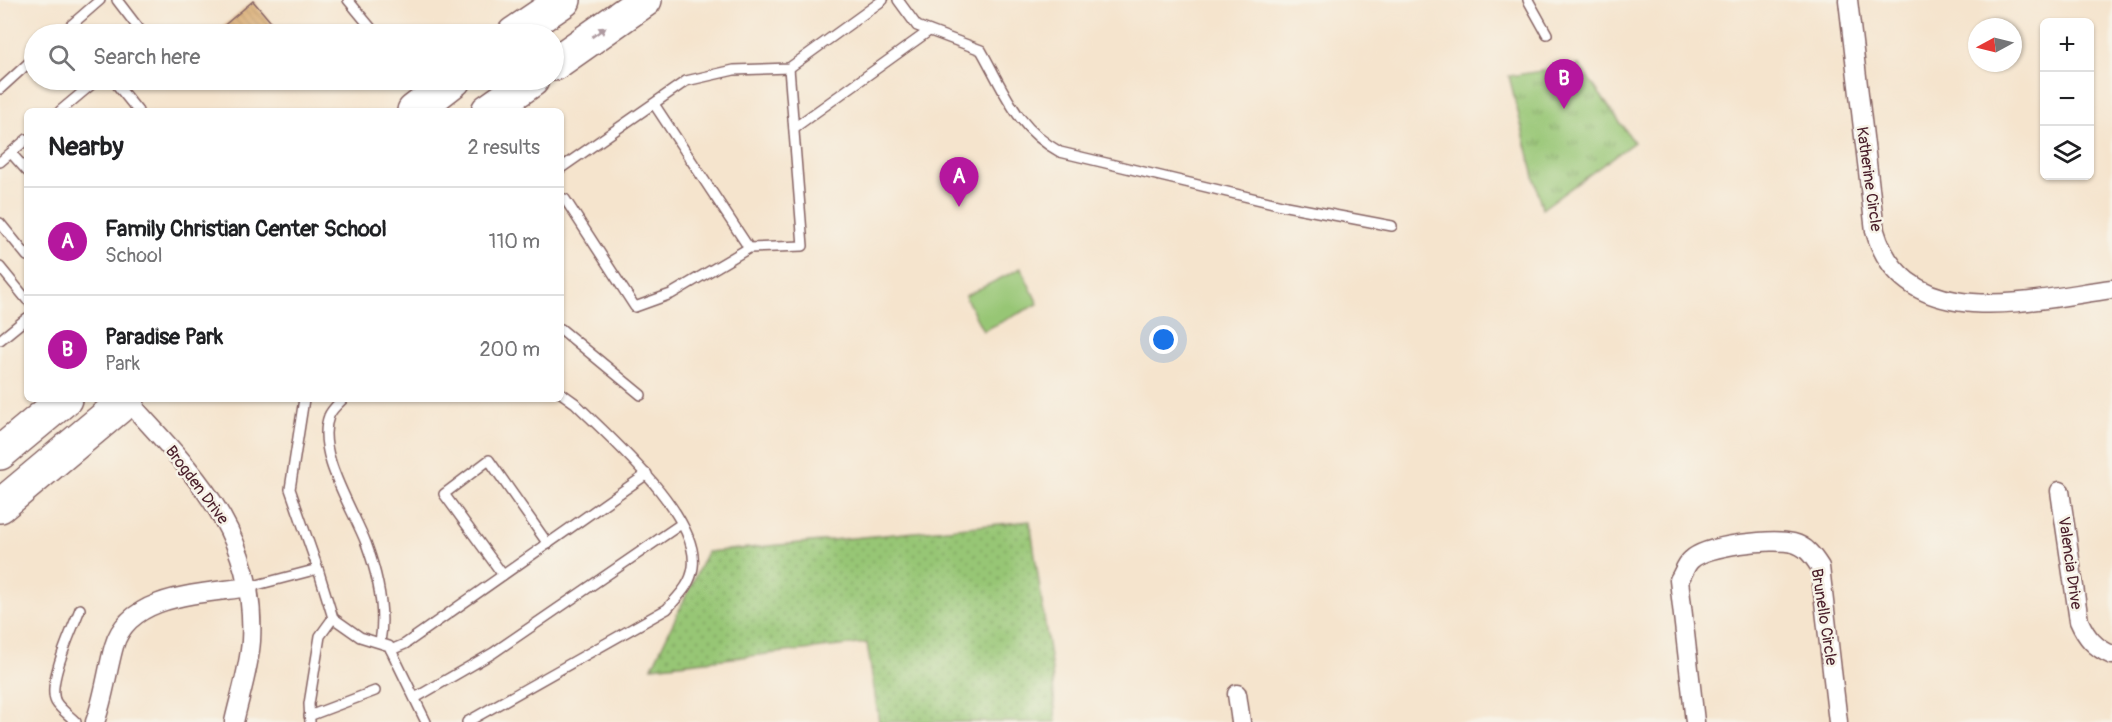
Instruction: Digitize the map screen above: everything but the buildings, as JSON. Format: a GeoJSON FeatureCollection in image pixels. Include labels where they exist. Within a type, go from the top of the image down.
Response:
{"type":"FeatureCollection","features":[{"type":"Feature","properties":{"kind":"highway"},"geometry":{"type":"LineString","coordinates":[[529,24],[564,0]]}},
{"type":"Feature","properties":{"kind":"highway"},"geometry":{"type":"LineString","coordinates":[[564,57],[645,0]]}},
{"type":"Feature","properties":{"kind":"highway"},"geometry":{"type":"LineString","coordinates":[[492,108],[517,90]]}},
{"type":"Feature","properties":{"kind":"highway"},"geometry":{"type":"LineString","coordinates":[[0,453],[60,402]]}},
{"type":"Feature","properties":{"kind":"highway"},"geometry":{"type":"LineString","coordinates":[[0,481],[115,402]]}},
{"type":"Feature","properties":{"kind":"highway"},"geometry":{"type":"LineString","coordinates":[[0,506],[116,402]]}},
{"type":"Feature","properties":{"kind":"street","name":"Katherine Circle"},"geometry":{"type":"LineString","coordinates":[[1848,0],[1875,231],[1887,259],[1903,277],[1937,298],[1977,304],[2112,289]]}},
{"type":"Feature","properties":{"kind":"street","name":"Brogden Drive"},"geometry":{"type":"LineString","coordinates":[[122,402],[174,453],[220,511],[243,559],[249,587],[251,643],[234,722]]}},
{"type":"Feature","properties":{"kind":"street","name":"Valencia Drive"},"geometry":{"type":"LineString","coordinates":[[2060,491],[2079,621],[2086,637],[2094,645],[2112,655]]}},
{"type":"Feature","properties":{"kind":"street","name":"Brunello Circle"},"geometry":{"type":"LineString","coordinates":[[1695,722],[1679,580],[1691,560],[1707,550],[1773,542],[1794,543],[1810,551],[1820,567],[1838,722]]}},
{"type":"Feature","properties":{"kind":"street"},"geometry":{"type":"LineString","coordinates":[[95,722],[114,643],[129,620],[153,604],[249,587]]}},
{"type":"Feature","properties":{"kind":"street"},"geometry":{"type":"LineString","coordinates":[[1237,694],[1241,722]]}},
{"type":"Feature","properties":{"kind":"lane"},"geometry":{"type":"LineString","coordinates":[[79,24],[100,0]]}},
{"type":"Feature","properties":{"kind":"lane"},"geometry":{"type":"LineString","coordinates":[[117,0],[135,24]]}},
{"type":"Feature","properties":{"kind":"lane"},"geometry":{"type":"LineString","coordinates":[[348,0],[368,24]]}},
{"type":"Feature","properties":{"kind":"lane"},"geometry":{"type":"LineString","coordinates":[[564,166],[686,81],[734,70],[789,68],[883,0]]}},
{"type":"Feature","properties":{"kind":"lane"},"geometry":{"type":"LineString","coordinates":[[898,0],[916,26],[981,50],[1022,123],[1038,140],[1060,152],[1286,206],[1392,226]]}},
{"type":"Feature","properties":{"kind":"lane"},"geometry":{"type":"LineString","coordinates":[[1528,0],[1547,33]]}},
{"type":"Feature","properties":{"kind":"lane"},"geometry":{"type":"LineString","coordinates":[[794,128],[929,31]]}},
{"type":"Feature","properties":{"kind":"lane"},"geometry":{"type":"LineString","coordinates":[[0,89],[24,67]]}},
{"type":"Feature","properties":{"kind":"lane"},"geometry":{"type":"LineString","coordinates":[[566,199],[635,307],[671,294],[749,248],[803,246],[789,68]]}},
{"type":"Feature","properties":{"kind":"lane"},"geometry":{"type":"LineString","coordinates":[[64,108],[85,90]]}},
{"type":"Feature","properties":{"kind":"lane"},"geometry":{"type":"LineString","coordinates":[[121,90],[136,108]]}},
{"type":"Feature","properties":{"kind":"lane"},"geometry":{"type":"LineString","coordinates":[[654,104],[749,248]]}},
{"type":"Feature","properties":{"kind":"lane"},"geometry":{"type":"LineString","coordinates":[[0,162],[24,142]]}},
{"type":"Feature","properties":{"kind":"lane"},"geometry":{"type":"LineString","coordinates":[[11,153],[24,168]]}},
{"type":"Feature","properties":{"kind":"lane"},"geometry":{"type":"LineString","coordinates":[[0,223],[24,251]]}},
{"type":"Feature","properties":{"kind":"lane"},"geometry":{"type":"LineString","coordinates":[[0,267],[24,296]]}},
{"type":"Feature","properties":{"kind":"lane"},"geometry":{"type":"LineString","coordinates":[[0,340],[24,320]]}},
{"type":"Feature","properties":{"kind":"lane"},"geometry":{"type":"LineString","coordinates":[[564,331],[641,395]]}},
{"type":"Feature","properties":{"kind":"lane"},"geometry":{"type":"LineString","coordinates":[[467,722],[667,609],[686,588],[693,567],[693,550],[681,524],[647,474],[575,403],[564,395]]}},
{"type":"Feature","properties":{"kind":"lane"},"geometry":{"type":"LineString","coordinates":[[304,402],[290,489],[333,618],[360,638],[380,642],[391,650],[426,722]]}},
{"type":"Feature","properties":{"kind":"lane"},"geometry":{"type":"LineString","coordinates":[[340,402],[329,414],[326,440],[329,456],[366,543],[378,585],[383,628],[380,642]]}},
{"type":"Feature","properties":{"kind":"lane"},"geometry":{"type":"LineString","coordinates":[[503,575],[444,494],[489,460],[548,544]]}},
{"type":"Feature","properties":{"kind":"lane"},"geometry":{"type":"LineString","coordinates":[[391,650],[405,644],[647,474]]}},
{"type":"Feature","properties":{"kind":"lane"},"geometry":{"type":"LineString","coordinates":[[415,699],[493,652],[681,524]]}},
{"type":"Feature","properties":{"kind":"lane"},"geometry":{"type":"LineString","coordinates":[[249,587],[318,569]]}},
{"type":"Feature","properties":{"kind":"lane"},"geometry":{"type":"LineString","coordinates":[[76,722],[56,703],[53,692],[62,654],[81,609]]}},
{"type":"Feature","properties":{"kind":"lane"},"geometry":{"type":"LineString","coordinates":[[310,719],[320,636],[333,618]]}},
{"type":"Feature","properties":{"kind":"lane"},"geometry":{"type":"LineString","coordinates":[[310,719],[375,691]]}},
{"type":"Feature","properties":{"kind":"green space"},"geometry":{"type":"Polygon","coordinates":[[[1579,65],[1634,142],[1542,209],[1509,76],[1579,65]]]}},
{"type":"Feature","properties":{"kind":"green space"},"geometry":{"type":"Polygon","coordinates":[[[1021,268],[1038,304],[983,331],[965,296],[1021,268]]]}},
{"type":"Feature","properties":{"kind":"green space"},"geometry":{"type":"Polygon","coordinates":[[[1030,521],[1052,671],[1056,722],[879,722],[867,643],[652,667],[707,552],[1030,521]]]}},
{"type":"Feature","properties":{"kind":"place","name":"Paradise Park"},"geometry":{"type":"Point","coordinates":[1564,109]}},
{"type":"Feature","properties":{"kind":"place","name":"Family Christian Center School"},"geometry":{"type":"Point","coordinates":[959,207]}}]}
